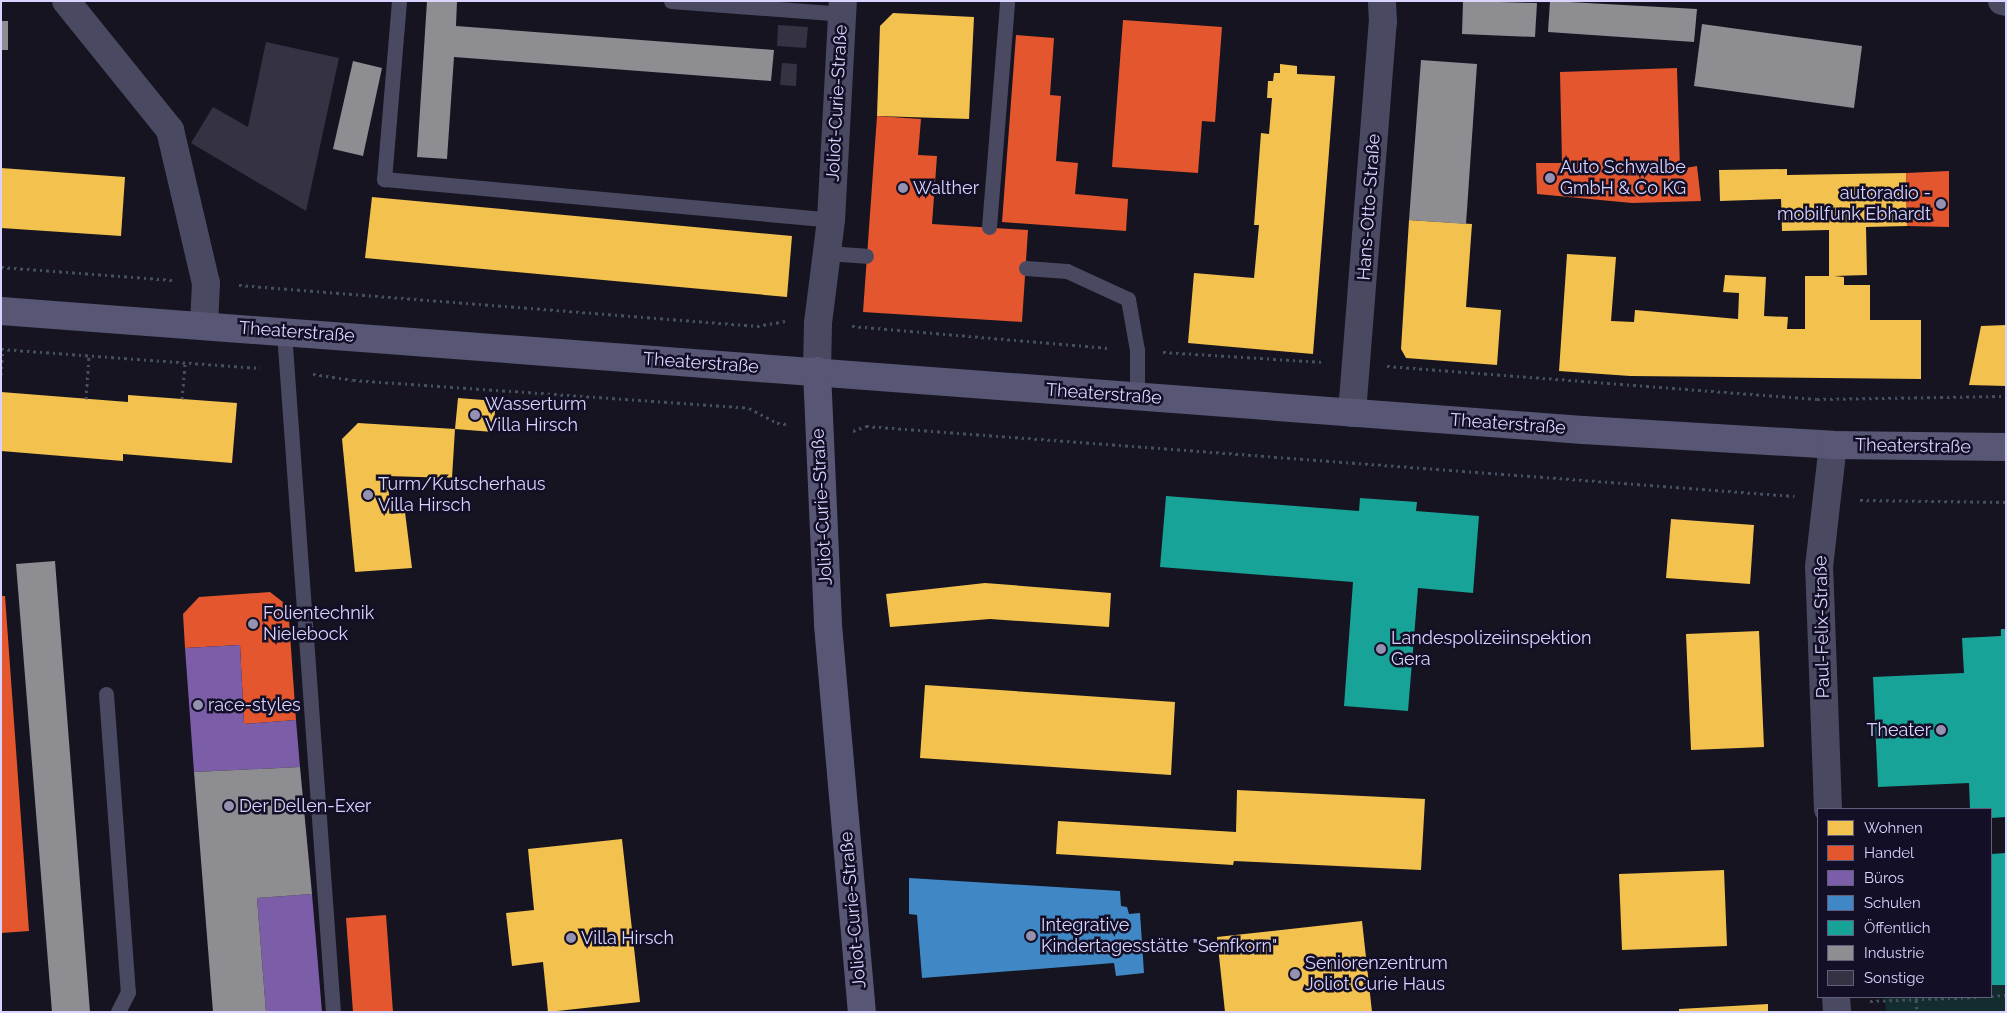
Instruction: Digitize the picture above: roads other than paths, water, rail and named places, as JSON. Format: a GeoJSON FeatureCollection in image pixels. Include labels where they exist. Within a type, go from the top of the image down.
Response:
{"type":"FeatureCollection","features":[{"type":"Feature","properties":{"kind":"main road","name":"Theaterstraße"},"geometry":{"type":"LineString","coordinates":[[1,311],[1352,412],[1833,445],[2006,448]]}},
{"type":"Feature","properties":{"kind":"main road","name":"Joliot-Curie-Straße"},"geometry":{"type":"LineString","coordinates":[[817,371],[817,428],[828,624],[862,1012]]}},
{"type":"Feature","properties":{"kind":"street"},"geometry":{"type":"LineString","coordinates":[[66,1],[170,130],[206,283],[204,325]]}},
{"type":"Feature","properties":{"kind":"street","name":"Hans-Otto-Straße"},"geometry":{"type":"LineString","coordinates":[[1352,412],[1383,22],[1382,1]]}},
{"type":"Feature","properties":{"kind":"street","name":"Joliot-Curie-Straße"},"geometry":{"type":"LineString","coordinates":[[817,371],[818,323],[830,220],[843,8]]}},
{"type":"Feature","properties":{"kind":"street","name":"Paul-Felix-Straße"},"geometry":{"type":"LineString","coordinates":[[1828,808],[1818,567],[1833,445]]}},
{"type":"Feature","properties":{"kind":"lane"},"geometry":{"type":"LineString","coordinates":[[399,1],[384,179],[830,220]]}},
{"type":"Feature","properties":{"kind":"lane"},"geometry":{"type":"LineString","coordinates":[[671,1],[843,8]]}},
{"type":"Feature","properties":{"kind":"lane"},"geometry":{"type":"LineString","coordinates":[[989,227],[1007,1]]}},
{"type":"Feature","properties":{"kind":"lane"},"geometry":{"type":"LineString","coordinates":[[827,253],[866,256]]}},
{"type":"Feature","properties":{"kind":"lane"},"geometry":{"type":"LineString","coordinates":[[1026,268],[1067,271],[1128,299],[1137,350],[1137,396]]}},
{"type":"Feature","properties":{"kind":"lane"},"geometry":{"type":"LineString","coordinates":[[284,332],[284,370],[333,1012]]}},
{"type":"Feature","properties":{"kind":"lane"},"geometry":{"type":"LineString","coordinates":[[106,694],[128,992],[118,1012]]}},
{"type":"Feature","properties":{"kind":"place","name":"Auto Schwalbe GmbH & Co KG"},"geometry":{"type":"Point","coordinates":[1550,178]}},
{"type":"Feature","properties":{"kind":"place","name":"Walther"},"geometry":{"type":"Point","coordinates":[903,188]}},
{"type":"Feature","properties":{"kind":"place","name":"autoradio - mobilfunk Ebhardt"},"geometry":{"type":"Point","coordinates":[1941,204]}},
{"type":"Feature","properties":{"kind":"place","name":"Wasserturm Villa Hirsch"},"geometry":{"type":"Point","coordinates":[475,415]}},
{"type":"Feature","properties":{"kind":"place","name":"Turm/Kutscherhaus Villa Hirsch"},"geometry":{"type":"Point","coordinates":[368,495]}},
{"type":"Feature","properties":{"kind":"place","name":"Folientechnik Nielebock"},"geometry":{"type":"Point","coordinates":[253,624]}},
{"type":"Feature","properties":{"kind":"place","name":"Landespolizeiinspektion Gera"},"geometry":{"type":"Point","coordinates":[1381,649]}},
{"type":"Feature","properties":{"kind":"place","name":"race-styles"},"geometry":{"type":"Point","coordinates":[198,705]}},
{"type":"Feature","properties":{"kind":"place","name":"Theater"},"geometry":{"type":"Point","coordinates":[1941,730]}},
{"type":"Feature","properties":{"kind":"place","name":"Der Dellen-Exer"},"geometry":{"type":"Point","coordinates":[229,806]}},
{"type":"Feature","properties":{"kind":"place","name":"Integrative Kindertagesstätte \"Senfkorn\""},"geometry":{"type":"Point","coordinates":[1031,936]}},
{"type":"Feature","properties":{"kind":"place","name":"Villa Hirsch"},"geometry":{"type":"Point","coordinates":[571,938]}},
{"type":"Feature","properties":{"kind":"place","name":"Seniorenzentrum Joliot Curie Haus"},"geometry":{"type":"Point","coordinates":[1295,974]}}]}
